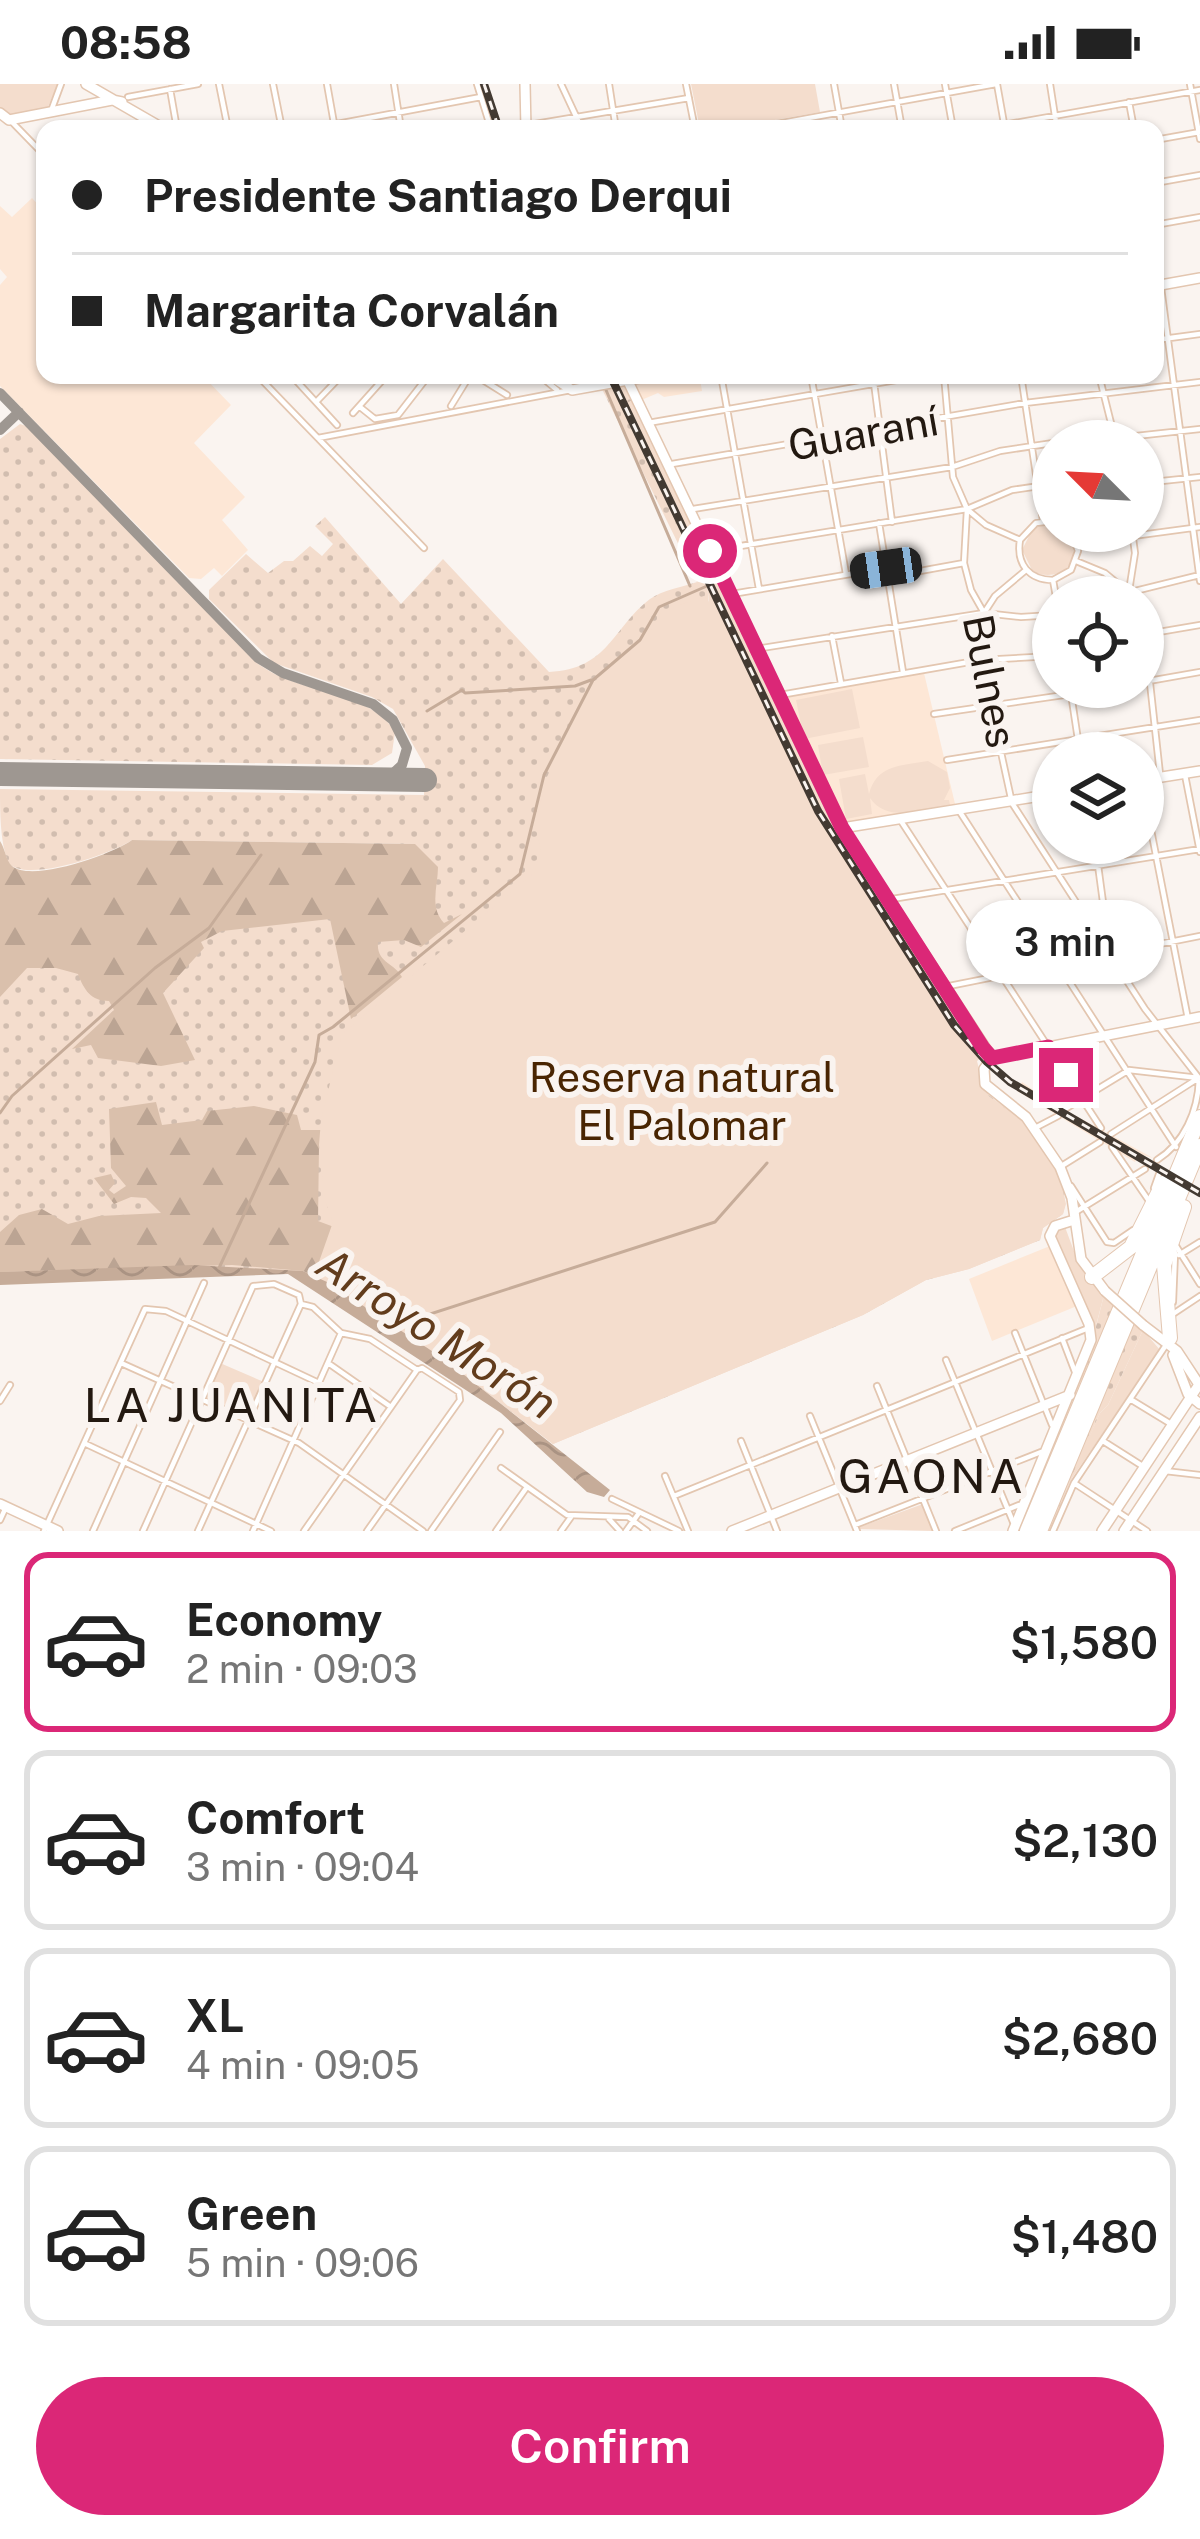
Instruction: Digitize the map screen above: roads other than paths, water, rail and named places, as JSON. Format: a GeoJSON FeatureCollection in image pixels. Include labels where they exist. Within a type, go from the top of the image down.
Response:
{"type":"FeatureCollection","features":[{"type":"Feature","properties":{"kind":"highway"},"geometry":{"type":"LineString","coordinates":[[1092,1277],[1133,1243],[1200,1113]]}},
{"type":"Feature","properties":{"kind":"highway"},"geometry":{"type":"LineString","coordinates":[[1018,1530],[1200,1113]]}},
{"type":"Feature","properties":{"kind":"highway"},"geometry":{"type":"LineString","coordinates":[[1040,1531],[1200,1146]]}},
{"type":"Feature","properties":{"kind":"highway"},"geometry":{"type":"LineString","coordinates":[[1168,1342],[1164,1265],[1200,1163]]}},
{"type":"Feature","properties":{"kind":"street"},"geometry":{"type":"LineString","coordinates":[[52,111],[61,84]]}},
{"type":"Feature","properties":{"kind":"street"},"geometry":{"type":"LineString","coordinates":[[86,84],[125,100],[152,120]]}},
{"type":"Feature","properties":{"kind":"street"},"geometry":{"type":"LineString","coordinates":[[125,100],[134,84]]}},
{"type":"Feature","properties":{"kind":"street"},"geometry":{"type":"LineString","coordinates":[[5,116],[125,100],[198,84]]}},
{"type":"Feature","properties":{"kind":"street"},"geometry":{"type":"LineString","coordinates":[[219,84],[226,120]]}},
{"type":"Feature","properties":{"kind":"street"},"geometry":{"type":"LineString","coordinates":[[274,84],[280,120]]}},
{"type":"Feature","properties":{"kind":"street"},"geometry":{"type":"LineString","coordinates":[[327,84],[334,120]]}},
{"type":"Feature","properties":{"kind":"street"},"geometry":{"type":"LineString","coordinates":[[394,84],[399,120]]}},
{"type":"Feature","properties":{"kind":"street"},"geometry":{"type":"LineString","coordinates":[[477,84],[488,120]]}},
{"type":"Feature","properties":{"kind":"street"},"geometry":{"type":"LineString","coordinates":[[525,84],[526,120]]}},
{"type":"Feature","properties":{"kind":"street"},"geometry":{"type":"LineString","coordinates":[[561,84],[578,120]]}},
{"type":"Feature","properties":{"kind":"street"},"geometry":{"type":"LineString","coordinates":[[609,84],[615,120]]}},
{"type":"Feature","properties":{"kind":"street"},"geometry":{"type":"LineString","coordinates":[[686,84],[693,120]]}},
{"type":"Feature","properties":{"kind":"street"},"geometry":{"type":"LineString","coordinates":[[834,84],[840,120]]}},
{"type":"Feature","properties":{"kind":"street"},"geometry":{"type":"LineString","coordinates":[[893,84],[900,120]]}},
{"type":"Feature","properties":{"kind":"street"},"geometry":{"type":"LineString","coordinates":[[945,84],[952,120]]}},
{"type":"Feature","properties":{"kind":"street"},"geometry":{"type":"LineString","coordinates":[[804,120],[996,84],[1004,120]]}},
{"type":"Feature","properties":{"kind":"street"},"geometry":{"type":"LineString","coordinates":[[1049,84],[1055,120]]}},
{"type":"Feature","properties":{"kind":"street"},"geometry":{"type":"LineString","coordinates":[[1039,120],[1190,88],[1200,90]]}},
{"type":"Feature","properties":{"kind":"street"},"geometry":{"type":"LineString","coordinates":[[1164,139],[1200,135],[1190,88]]}},
{"type":"Feature","properties":{"kind":"street"},"geometry":{"type":"LineString","coordinates":[[170,89],[175,120]]}},
{"type":"Feature","properties":{"kind":"street"},"geometry":{"type":"LineString","coordinates":[[364,120],[481,97]]}},
{"type":"Feature","properties":{"kind":"street"},"geometry":{"type":"LineString","coordinates":[[562,120],[688,98]]}},
{"type":"Feature","properties":{"kind":"street"},"geometry":{"type":"LineString","coordinates":[[1129,102],[1132,120]]}},
{"type":"Feature","properties":{"kind":"street"},"geometry":{"type":"LineString","coordinates":[[5,116],[36,147]]}},
{"type":"Feature","properties":{"kind":"street"},"geometry":{"type":"LineString","coordinates":[[1164,181],[1200,175]]}},
{"type":"Feature","properties":{"kind":"street"},"geometry":{"type":"LineString","coordinates":[[1164,223],[1200,217]]}},
{"type":"Feature","properties":{"kind":"street"},"geometry":{"type":"LineString","coordinates":[[1164,284],[1200,278]]}},
{"type":"Feature","properties":{"kind":"street"},"geometry":{"type":"LineString","coordinates":[[1164,309],[1197,527],[1200,577],[1164,585]]}},
{"type":"Feature","properties":{"kind":"street"},"geometry":{"type":"LineString","coordinates":[[1164,339],[1200,334]]}},
{"type":"Feature","properties":{"kind":"street","name":"Guaraní"},"geometry":{"type":"LineString","coordinates":[[669,465],[1025,403],[1200,382]]}},
{"type":"Feature","properties":{"kind":"street"},"geometry":{"type":"LineString","coordinates":[[266,384],[424,548]]}},
{"type":"Feature","properties":{"kind":"street"},"geometry":{"type":"LineString","coordinates":[[299,384],[337,425]]}},
{"type":"Feature","properties":{"kind":"street"},"geometry":{"type":"LineString","coordinates":[[316,402],[333,384]]}},
{"type":"Feature","properties":{"kind":"street"},"geometry":{"type":"LineString","coordinates":[[353,413],[379,384]]}},
{"type":"Feature","properties":{"kind":"street"},"geometry":{"type":"LineString","coordinates":[[360,406],[373,419],[400,414],[422,384]]}},
{"type":"Feature","properties":{"kind":"street"},"geometry":{"type":"LineString","coordinates":[[451,406],[466,384]]}},
{"type":"Feature","properties":{"kind":"street"},"geometry":{"type":"LineString","coordinates":[[488,384],[507,395]]}},
{"type":"Feature","properties":{"kind":"street"},"geometry":{"type":"LineString","coordinates":[[553,384],[557,393]]}},
{"type":"Feature","properties":{"kind":"street"},"geometry":{"type":"LineString","coordinates":[[563,384],[572,390]]}},
{"type":"Feature","properties":{"kind":"street"},"geometry":{"type":"LineString","coordinates":[[318,438],[592,384]]}},
{"type":"Feature","properties":{"kind":"street"},"geometry":{"type":"LineString","coordinates":[[629,384],[842,828],[992,1058]]}},
{"type":"Feature","properties":{"kind":"street"},"geometry":{"type":"LineString","coordinates":[[724,384],[759,590]]}},
{"type":"Feature","properties":{"kind":"street"},"geometry":{"type":"LineString","coordinates":[[812,384],[846,574]]}},
{"type":"Feature","properties":{"kind":"street"},"geometry":{"type":"LineString","coordinates":[[648,423],[852,384]]}},
{"type":"Feature","properties":{"kind":"street"},"geometry":{"type":"LineString","coordinates":[[874,384],[892,522]]}},
{"type":"Feature","properties":{"kind":"street","name":"Bulnes"},"geometry":{"type":"LineString","coordinates":[[945,384],[952,466],[967,509],[964,563],[984,613],[979,634],[981,660],[1012,800],[1157,1025],[1200,1077]]}},
{"type":"Feature","properties":{"kind":"street"},"geometry":{"type":"LineString","coordinates":[[690,509],[952,466],[1032,444],[1022,384]]}},
{"type":"Feature","properties":{"kind":"street"},"geometry":{"type":"LineString","coordinates":[[1101,384],[1110,420]]}},
{"type":"Feature","properties":{"kind":"street"},"geometry":{"type":"LineString","coordinates":[[1164,434],[1200,429]]}},
{"type":"Feature","properties":{"kind":"street"},"geometry":{"type":"LineString","coordinates":[[1164,481],[1200,477]]}},
{"type":"Feature","properties":{"kind":"street"},"geometry":{"type":"LineString","coordinates":[[710,551],[967,509],[1032,486]]}},
{"type":"Feature","properties":{"kind":"street"},"geometry":{"type":"LineString","coordinates":[[967,509],[986,525],[1020,540]]}},
{"type":"Feature","properties":{"kind":"street"},"geometry":{"type":"LineString","coordinates":[[879,523],[903,671]]}},
{"type":"Feature","properties":{"kind":"street"},"geometry":{"type":"LineString","coordinates":[[1032,526],[1020,540],[1019,556],[1035,576]]}},
{"type":"Feature","properties":{"kind":"street"},"geometry":{"type":"LineString","coordinates":[[1164,531],[1197,527]]}},
{"type":"Feature","properties":{"kind":"street"},"geometry":{"type":"LineString","coordinates":[[1064,576],[1076,561],[1076,552]]}},
{"type":"Feature","properties":{"kind":"street"},"geometry":{"type":"LineString","coordinates":[[1076,561],[1109,576]]}},
{"type":"Feature","properties":{"kind":"street"},"geometry":{"type":"LineString","coordinates":[[887,577],[964,563]]}},
{"type":"Feature","properties":{"kind":"street"},"geometry":{"type":"LineString","coordinates":[[731,594],[886,568]]}},
{"type":"Feature","properties":{"kind":"street"},"geometry":{"type":"LineString","coordinates":[[984,613],[1000,590],[1026,570]]}},
{"type":"Feature","properties":{"kind":"street"},"geometry":{"type":"LineString","coordinates":[[757,649],[984,613],[1032,616]]}},
{"type":"Feature","properties":{"kind":"street"},"geometry":{"type":"LineString","coordinates":[[1164,631],[1200,625]]}},
{"type":"Feature","properties":{"kind":"street"},"geometry":{"type":"LineString","coordinates":[[832,635],[841,683]]}},
{"type":"Feature","properties":{"kind":"street"},"geometry":{"type":"LineString","coordinates":[[779,695],[903,671],[1032,657]]}},
{"type":"Feature","properties":{"kind":"street"},"geometry":{"type":"LineString","coordinates":[[1164,679],[1200,672]]}},
{"type":"Feature","properties":{"kind":"street"},"geometry":{"type":"LineString","coordinates":[[934,714],[1032,701]]}},
{"type":"Feature","properties":{"kind":"street"},"geometry":{"type":"LineString","coordinates":[[1149,708],[1153,732]]}},
{"type":"Feature","properties":{"kind":"street"},"geometry":{"type":"LineString","coordinates":[[1125,732],[1200,720]]}},
{"type":"Feature","properties":{"kind":"street"},"geometry":{"type":"LineString","coordinates":[[947,760],[1032,746]]}},
{"type":"Feature","properties":{"kind":"street"},"geometry":{"type":"LineString","coordinates":[[1164,776],[1200,770]]}},
{"type":"Feature","properties":{"kind":"street"},"geometry":{"type":"LineString","coordinates":[[1164,856],[1200,850],[1185,773]]}},
{"type":"Feature","properties":{"kind":"street"},"geometry":{"type":"LineString","coordinates":[[842,828],[1032,797]]}},
{"type":"Feature","properties":{"kind":"street"},"geometry":{"type":"LineString","coordinates":[[958,809],[1176,1147]]}},
{"type":"Feature","properties":{"kind":"street"},"geometry":{"type":"LineString","coordinates":[[900,818],[1101,1128]]}},
{"type":"Feature","properties":{"kind":"street"},"geometry":{"type":"LineString","coordinates":[[888,900],[1111,864]]}},
{"type":"Feature","properties":{"kind":"street"},"geometry":{"type":"LineString","coordinates":[[1158,864],[1194,1018],[992,1058],[982,1074],[986,1088],[1035,1128],[1110,1244],[1134,1229],[1159,1174]]}},
{"type":"Feature","properties":{"kind":"street"},"geometry":{"type":"LineString","coordinates":[[1098,866],[1110,954]]}},
{"type":"Feature","properties":{"kind":"street"},"geometry":{"type":"LineString","coordinates":[[944,987],[1200,935]]}},
{"type":"Feature","properties":{"kind":"street"},"geometry":{"type":"LineString","coordinates":[[1065,1109],[1129,1070],[1200,1077]]}},
{"type":"Feature","properties":{"kind":"street"},"geometry":{"type":"LineString","coordinates":[[1111,1135],[1200,1077]]}},
{"type":"Feature","properties":{"kind":"street"},"geometry":{"type":"LineString","coordinates":[[1157,1160],[1176,1147],[1198,1099],[1200,1077]]}},
{"type":"Feature","properties":{"kind":"street"},"geometry":{"type":"LineString","coordinates":[[1035,1128],[1058,1116]]}},
{"type":"Feature","properties":{"kind":"street"},"geometry":{"type":"LineString","coordinates":[[1062,1172],[1100,1142]]}},
{"type":"Feature","properties":{"kind":"street"},"geometry":{"type":"LineString","coordinates":[[1112,1148],[1148,1202]]}},
{"type":"Feature","properties":{"kind":"street"},"geometry":{"type":"LineString","coordinates":[[1018,1530],[1090,1345],[1090,1328],[1050,1236],[1055,1226],[1144,1168]]}},
{"type":"Feature","properties":{"kind":"street"},"geometry":{"type":"LineString","coordinates":[[1062,1172],[1078,1248],[1092,1277],[1168,1342],[1200,1385],[1195,1401],[1172,1425],[1102,1531]]}},
{"type":"Feature","properties":{"kind":"street"},"geometry":{"type":"LineString","coordinates":[[1053,1531],[1075,1484],[1168,1342],[1176,1246],[1194,1197]]}},
{"type":"Feature","properties":{"kind":"street"},"geometry":{"type":"LineString","coordinates":[[1178,1256],[1200,1242]]}},
{"type":"Feature","properties":{"kind":"street"},"geometry":{"type":"LineString","coordinates":[[1178,1256],[1200,1284]]}},
{"type":"Feature","properties":{"kind":"street"},"geometry":{"type":"LineString","coordinates":[[143,1531],[253,1286],[262,1282],[278,1285],[299,1295],[301,1304],[198,1531]]}},
{"type":"Feature","properties":{"kind":"street"},"geometry":{"type":"LineString","coordinates":[[93,1531],[203,1283]]}},
{"type":"Feature","properties":{"kind":"street"},"geometry":{"type":"LineString","coordinates":[[1173,1314],[1200,1296]]}},
{"type":"Feature","properties":{"kind":"street"},"geometry":{"type":"LineString","coordinates":[[301,1304],[313,1307],[341,1333],[370,1339],[461,1396],[368,1531]]}},
{"type":"Feature","properties":{"kind":"street"},"geometry":{"type":"LineString","coordinates":[[0,1520],[3,1506],[49,1529],[145,1309],[166,1311],[319,1383]]}},
{"type":"Feature","properties":{"kind":"street"},"geometry":{"type":"LineString","coordinates":[[674,1496],[1090,1328]]}},
{"type":"Feature","properties":{"kind":"street"},"geometry":{"type":"LineString","coordinates":[[253,1531],[341,1333]]}},
{"type":"Feature","properties":{"kind":"street"},"geometry":{"type":"LineString","coordinates":[[1015,1334],[1056,1430]]}},
{"type":"Feature","properties":{"kind":"street"},"geometry":{"type":"LineString","coordinates":[[1062,1338],[1077,1370]]}},
{"type":"Feature","properties":{"kind":"street"},"geometry":{"type":"LineString","coordinates":[[1168,1342],[1195,1401]]}},
{"type":"Feature","properties":{"kind":"street"},"geometry":{"type":"LineString","coordinates":[[946,1360],[1018,1530]]}},
{"type":"Feature","properties":{"kind":"street"},"geometry":{"type":"LineString","coordinates":[[121,1363],[294,1440],[427,1531],[500,1432]]}},
{"type":"Feature","properties":{"kind":"street"},"geometry":{"type":"LineString","coordinates":[[328,1364],[391,1407]]}},
{"type":"Feature","properties":{"kind":"street"},"geometry":{"type":"LineString","coordinates":[[304,1531],[420,1369]]}},
{"type":"Feature","properties":{"kind":"street"},"geometry":{"type":"LineString","coordinates":[[0,1401],[10,1385]]}},
{"type":"Feature","properties":{"kind":"street"},"geometry":{"type":"LineString","coordinates":[[877,1386],[936,1531]]}},
{"type":"Feature","properties":{"kind":"street"},"geometry":{"type":"LineString","coordinates":[[732,1531],[1070,1395]]}},
{"type":"Feature","properties":{"kind":"street"},"geometry":{"type":"LineString","coordinates":[[1130,1399],[1172,1425]]}},
{"type":"Feature","properties":{"kind":"street"},"geometry":{"type":"LineString","coordinates":[[810,1416],[856,1528],[1046,1453]]}},
{"type":"Feature","properties":{"kind":"street"},"geometry":{"type":"LineString","coordinates":[[1128,1526],[1200,1417]]}},
{"type":"Feature","properties":{"kind":"street"},"geometry":{"type":"LineString","coordinates":[[741,1441],[777,1531]]}},
{"type":"Feature","properties":{"kind":"street"},"geometry":{"type":"LineString","coordinates":[[1103,1441],[1144,1467]]}},
{"type":"Feature","properties":{"kind":"street"},"geometry":{"type":"LineString","coordinates":[[84,1443],[271,1531]]}},
{"type":"Feature","properties":{"kind":"street"},"geometry":{"type":"LineString","coordinates":[[502,1468],[571,1517],[609,1519],[639,1513],[679,1531]]}},
{"type":"Feature","properties":{"kind":"street"},"geometry":{"type":"LineString","coordinates":[[1165,1471],[1200,1475]]}},
{"type":"Feature","properties":{"kind":"street"},"geometry":{"type":"LineString","coordinates":[[665,1476],[688,1531]]}},
{"type":"Feature","properties":{"kind":"street"},"geometry":{"type":"LineString","coordinates":[[1075,1484],[1115,1510],[1128,1526],[1147,1531]]}},
{"type":"Feature","properties":{"kind":"street"},"geometry":{"type":"LineString","coordinates":[[496,1531],[527,1487]]}},
{"type":"Feature","properties":{"kind":"street"},"geometry":{"type":"LineString","coordinates":[[612,1499],[647,1531]]}},
{"type":"Feature","properties":{"kind":"street"},"geometry":{"type":"LineString","coordinates":[[956,1531],[1025,1503]]}},
{"type":"Feature","properties":{"kind":"street"},"geometry":{"type":"LineString","coordinates":[[609,1519],[623,1531],[639,1513]]}},
{"type":"Feature","properties":{"kind":"street"},"geometry":{"type":"LineString","coordinates":[[561,1531],[571,1517]]}},
{"type":"Feature","properties":{"kind":"water","name":"Arroyo Morón"},"geometry":{"type":"Polygon","coordinates":[[[192,1265],[303,1271],[327,1282],[444,1359],[610,1490],[604,1497],[587,1492],[501,1413],[288,1274],[0,1285],[0,1272],[192,1265]]]}},
{"type":"Feature","properties":{"kind":"waterway"},"geometry":{"type":"LineString","coordinates":[[606,390],[690,586]]}},
{"type":"Feature","properties":{"kind":"waterway"},"geometry":{"type":"LineString","coordinates":[[219,1268],[315,1062],[319,1035],[520,874],[544,775],[593,680],[640,640],[659,607],[707,586]]}},
{"type":"Feature","properties":{"kind":"waterway"},"geometry":{"type":"LineString","coordinates":[[427,711],[462,690],[575,686],[591,680]]}},
{"type":"Feature","properties":{"kind":"waterway"},"geometry":{"type":"LineString","coordinates":[[0,1113],[12,1096],[155,968],[209,928],[261,855]]}},
{"type":"Feature","properties":{"kind":"waterway"},"geometry":{"type":"LineString","coordinates":[[393,1326],[715,1222],[767,1163]]}},
{"type":"Feature","properties":{"kind":"railway"},"geometry":{"type":"LineString","coordinates":[[484,84],[496,120]]}},
{"type":"Feature","properties":{"kind":"railway"},"geometry":{"type":"LineString","coordinates":[[614,384],[818,811],[954,1025],[1010,1082],[1200,1193]]}},
{"type":"Feature","properties":{"kind":"district","name":"LA JUANITA"},"geometry":{"type":"Point","coordinates":[232,1405]}},
{"type":"Feature","properties":{"kind":"district","name":"GAONA"},"geometry":{"type":"Point","coordinates":[932,1476]}},
{"type":"Feature","properties":{"kind":"park label","name":"Reserva natural El Palomar"},"geometry":{"type":"Point","coordinates":[682,1101]}}]}
